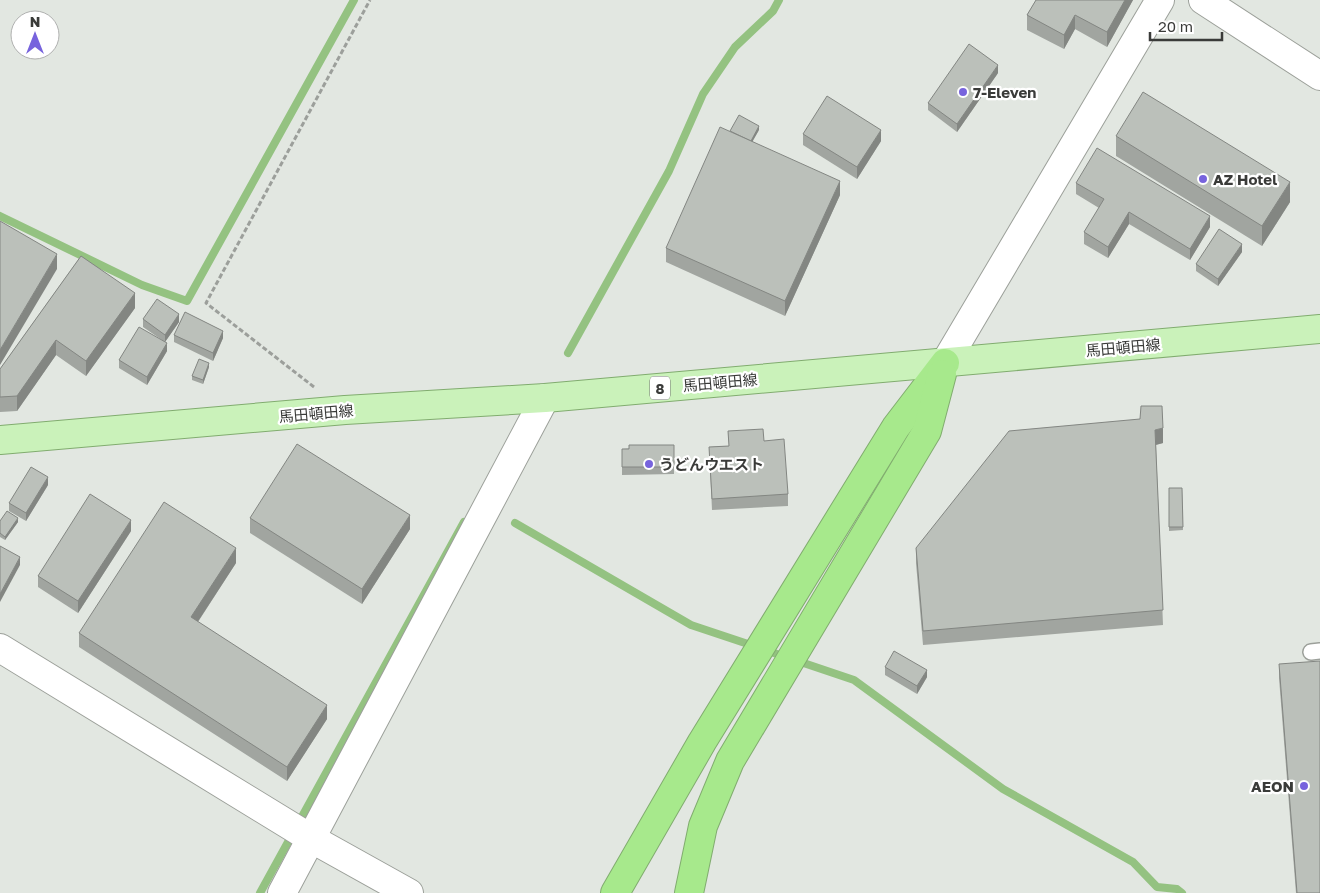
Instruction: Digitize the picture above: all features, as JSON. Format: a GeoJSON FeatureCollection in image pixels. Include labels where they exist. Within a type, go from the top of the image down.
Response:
{"type":"FeatureCollection","features":[{"type":"Feature","properties":{"kind":"highway"},"geometry":{"type":"LineString","coordinates":[[615,893],[702,742],[896,427],[945,363]]}},
{"type":"Feature","properties":{"kind":"highway"},"geometry":{"type":"LineString","coordinates":[[689,893],[703,826],[730,761],[928,431],[945,363]]}},
{"type":"Feature","properties":{"kind":"main road","name":"馬田頓田線"},"geometry":{"type":"LineString","coordinates":[[0,440],[345,410],[545,398],[1320,329]]}},
{"type":"Feature","properties":{"kind":"street"},"geometry":{"type":"LineString","coordinates":[[945,363],[1160,0]]}},
{"type":"Feature","properties":{"kind":"street"},"geometry":{"type":"LineString","coordinates":[[1203,0],[1320,76]]}},
{"type":"Feature","properties":{"kind":"street"},"geometry":{"type":"LineString","coordinates":[[282,893],[545,398]]}},
{"type":"Feature","properties":{"kind":"street"},"geometry":{"type":"LineString","coordinates":[[0,648],[312,839],[409,893]]}},
{"type":"Feature","properties":{"kind":"path"},"geometry":{"type":"LineString","coordinates":[[345,410],[206,303],[370,0]]}},
{"type":"Feature","properties":{"kind":"building"},"geometry":{"type":"Polygon","coordinates":[[[1036,0],[1125,0],[1107,32],[1075,15],[1064,35],[1027,15],[1036,0]]]}},
{"type":"Feature","properties":{"kind":"building","name":"7-Eleven"},"geometry":{"type":"Polygon","coordinates":[[[969,44],[998,65],[957,124],[928,103],[969,44]]]}},
{"type":"Feature","properties":{"kind":"building","name":"AZ Hotel"},"geometry":{"type":"Polygon","coordinates":[[[1143,92],[1290,182],[1262,226],[1116,136],[1143,92]]]}},
{"type":"Feature","properties":{"kind":"building"},"geometry":{"type":"Polygon","coordinates":[[[827,96],[881,130],[857,167],[803,134],[827,96]]]}},
{"type":"Feature","properties":{"kind":"building"},"geometry":{"type":"Polygon","coordinates":[[[739,115],[759,126],[751,141],[730,131],[739,115]]]}},
{"type":"Feature","properties":{"kind":"building"},"geometry":{"type":"Polygon","coordinates":[[[720,127],[840,181],[785,301],[666,248],[720,127]]]}},
{"type":"Feature","properties":{"kind":"building"},"geometry":{"type":"Polygon","coordinates":[[[1097,148],[1210,216],[1190,249],[1129,212],[1108,247],[1084,232],[1104,199],[1076,183],[1097,148]]]}},
{"type":"Feature","properties":{"kind":"building"},"geometry":{"type":"Polygon","coordinates":[[[0,221],[57,254],[0,350],[0,221]]]}},
{"type":"Feature","properties":{"kind":"building"},"geometry":{"type":"Polygon","coordinates":[[[1219,229],[1242,244],[1218,279],[1196,264],[1219,229]]]}},
{"type":"Feature","properties":{"kind":"building"},"geometry":{"type":"Polygon","coordinates":[[[81,256],[135,293],[86,361],[56,340],[17,396],[0,397],[0,369],[81,256]]]}},
{"type":"Feature","properties":{"kind":"building"},"geometry":{"type":"Polygon","coordinates":[[[157,299],[179,314],[165,335],[143,319],[157,299]]]}},
{"type":"Feature","properties":{"kind":"building"},"geometry":{"type":"Polygon","coordinates":[[[185,312],[223,331],[213,353],[174,335],[185,312]]]}},
{"type":"Feature","properties":{"kind":"building"},"geometry":{"type":"Polygon","coordinates":[[[139,327],[167,343],[147,377],[119,360],[139,327]]]}},
{"type":"Feature","properties":{"kind":"building"},"geometry":{"type":"Polygon","coordinates":[[[199,359],[209,363],[203,380],[192,376],[199,359]]]}},
{"type":"Feature","properties":{"kind":"building"},"geometry":{"type":"Polygon","coordinates":[[[1141,406],[1162,406],[1163,428],[1155,430],[1163,610],[923,631],[916,548],[1009,431],[1140,419],[1141,406]]]}},
{"type":"Feature","properties":{"kind":"building"},"geometry":{"type":"Polygon","coordinates":[[[763,429],[764,441],[784,439],[788,494],[712,499],[709,447],[729,446],[728,431],[763,429]]]}},
{"type":"Feature","properties":{"kind":"building"},"geometry":{"type":"Polygon","coordinates":[[[297,444],[410,515],[362,589],[250,518],[297,444]]]}},
{"type":"Feature","properties":{"kind":"building"},"geometry":{"type":"Polygon","coordinates":[[[629,445],[674,445],[674,467],[622,467],[622,449],[629,449],[629,445]]]}},
{"type":"Feature","properties":{"kind":"building"},"geometry":{"type":"Polygon","coordinates":[[[31,467],[48,477],[26,513],[9,503],[31,467]]]}},
{"type":"Feature","properties":{"kind":"building"},"geometry":{"type":"Polygon","coordinates":[[[1169,488],[1182,488],[1183,527],[1169,527],[1169,488]]]}},
{"type":"Feature","properties":{"kind":"building"},"geometry":{"type":"Polygon","coordinates":[[[90,494],[131,520],[78,601],[38,576],[90,494]]]}},
{"type":"Feature","properties":{"kind":"building"},"geometry":{"type":"Polygon","coordinates":[[[164,502],[236,548],[191,617],[327,705],[287,767],[79,633],[164,502]]]}},
{"type":"Feature","properties":{"kind":"building"},"geometry":{"type":"Polygon","coordinates":[[[7,511],[18,518],[5,537],[0,533],[0,521],[7,511]]]}},
{"type":"Feature","properties":{"kind":"building"},"geometry":{"type":"Polygon","coordinates":[[[0,546],[20,557],[0,594],[0,546]]]}},
{"type":"Feature","properties":{"kind":"building"},"geometry":{"type":"Polygon","coordinates":[[[894,651],[927,670],[917,686],[885,667],[894,651]]]}},
{"type":"Feature","properties":{"kind":"building","name":"AEON"},"geometry":{"type":"Polygon","coordinates":[[[1320,661],[1320,893],[1297,893],[1279,664],[1320,661]]]}},
{"type":"Feature","properties":{"kind":"waterway"},"geometry":{"type":"LineString","coordinates":[[0,216],[142,285],[187,301],[354,0]]}},
{"type":"Feature","properties":{"kind":"waterway"},"geometry":{"type":"LineString","coordinates":[[568,353],[669,171],[703,94],[735,47],[773,11],[779,0]]}},
{"type":"Feature","properties":{"kind":"waterway"},"geometry":{"type":"LineString","coordinates":[[260,893],[464,522]]}},
{"type":"Feature","properties":{"kind":"waterway"},"geometry":{"type":"LineString","coordinates":[[515,523],[691,625],[754,646]]}},
{"type":"Feature","properties":{"kind":"waterway"},"geometry":{"type":"LineString","coordinates":[[765,650],[854,680],[1003,789],[1133,862],[1157,887],[1177,889],[1182,893]]}},
{"type":"Feature","properties":{"kind":"place","name":"7-Eleven"},"geometry":{"type":"Point","coordinates":[963,92]}},
{"type":"Feature","properties":{"kind":"place","name":"AZ Hotel"},"geometry":{"type":"Point","coordinates":[1203,179]}},
{"type":"Feature","properties":{"kind":"place","name":"うどんウエスト"},"geometry":{"type":"Point","coordinates":[649,464]}},
{"type":"Feature","properties":{"kind":"place","name":"AEON"},"geometry":{"type":"Point","coordinates":[1304,786]}}]}
